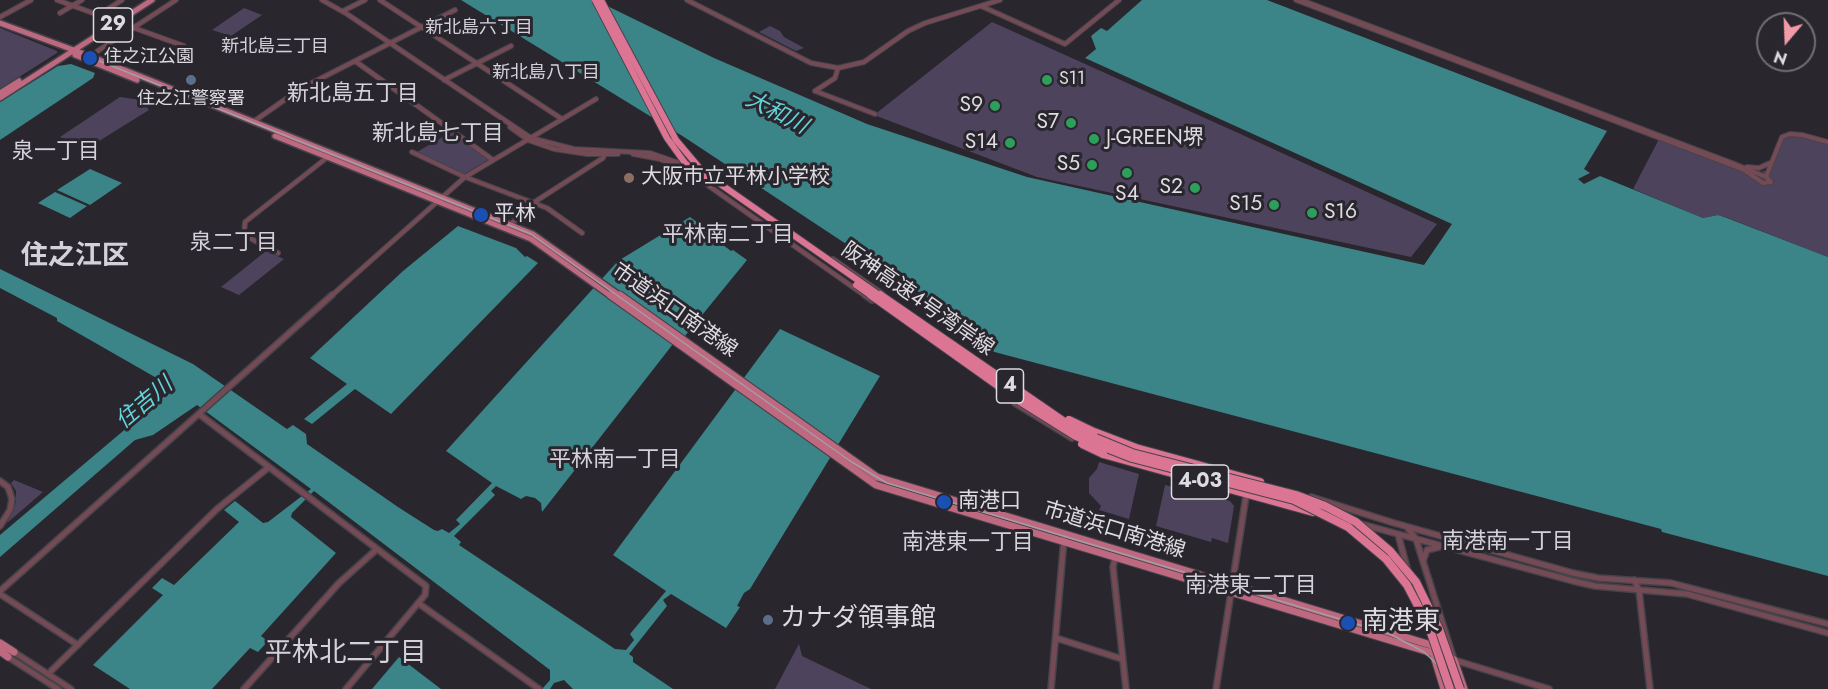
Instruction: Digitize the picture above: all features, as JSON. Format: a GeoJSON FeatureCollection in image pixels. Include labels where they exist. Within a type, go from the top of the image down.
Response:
{"type":"FeatureCollection","features":[{"type":"Feature","properties":{"kind":"highway","name":"阪神高速4号湾岸線"},"geometry":{"type":"LineString","coordinates":[[595,0],[667,138],[690,168],[1019,396],[1066,424],[1108,445],[1288,492],[1325,506],[1356,522],[1390,551],[1416,582],[1439,629],[1460,689]]}},
{"type":"Feature","properties":{"kind":"highway","name":"阪神高速4号湾岸線"},"geometry":{"type":"LineString","coordinates":[[601,0],[676,140],[697,167],[1065,430],[1109,451],[1282,496],[1315,508],[1348,527],[1386,559],[1407,585],[1435,642],[1450,689]]}},
{"type":"Feature","properties":{"kind":"highway","name":"4-03"},"geometry":{"type":"LineString","coordinates":[[1019,396],[1107,437],[1143,450],[1209,466],[1262,483]]}},
{"type":"Feature","properties":{"kind":"highway","name":"4-03"},"geometry":{"type":"LineString","coordinates":[[1019,396],[1070,436],[1103,454],[1132,464],[1344,519]]}},
{"type":"Feature","properties":{"kind":"main road","name":"29"},"geometry":{"type":"LineString","coordinates":[[116,21],[146,0]]}},
{"type":"Feature","properties":{"kind":"main road","name":"29"},"geometry":{"type":"LineString","coordinates":[[0,93],[152,0]]}},
{"type":"Feature","properties":{"kind":"main road"},"geometry":{"type":"LineString","coordinates":[[0,24],[329,155]]}},
{"type":"Feature","properties":{"kind":"main road","name":"29"},"geometry":{"type":"LineString","coordinates":[[0,98],[57,62],[69,51]]}},
{"type":"Feature","properties":{"kind":"main road"},"geometry":{"type":"LineString","coordinates":[[69,51],[90,56],[329,155]]}},
{"type":"Feature","properties":{"kind":"main road","name":"市道浜口南港線"},"geometry":{"type":"LineString","coordinates":[[329,155],[508,226],[531,239],[680,341],[876,485],[1432,649],[1454,660]]}},
{"type":"Feature","properties":{"kind":"main road","name":"市道浜口南港線"},"geometry":{"type":"LineString","coordinates":[[1064,539],[1114,558],[1231,590]]}},
{"type":"Feature","properties":{"kind":"main road"},"geometry":{"type":"LineString","coordinates":[[0,643],[11,655]]}},
{"type":"Feature","properties":{"kind":"main road"},"geometry":{"type":"LineString","coordinates":[[1432,649],[1444,689]]}},
{"type":"Feature","properties":{"kind":"main road"},"geometry":{"type":"LineString","coordinates":[[0,651],[11,655]]}},
{"type":"Feature","properties":{"kind":"main road"},"geometry":{"type":"LineString","coordinates":[[1454,660],[1464,689]]}},
{"type":"Feature","properties":{"kind":"street"},"geometry":{"type":"LineString","coordinates":[[0,17],[31,0]]}},
{"type":"Feature","properties":{"kind":"street"},"geometry":{"type":"LineString","coordinates":[[57,0],[184,46]]}},
{"type":"Feature","properties":{"kind":"street"},"geometry":{"type":"LineString","coordinates":[[60,13],[82,0]]}},
{"type":"Feature","properties":{"kind":"street"},"geometry":{"type":"LineString","coordinates":[[97,16],[122,0]]}},
{"type":"Feature","properties":{"kind":"street"},"geometry":{"type":"LineString","coordinates":[[90,56],[176,0]]}},
{"type":"Feature","properties":{"kind":"street"},"geometry":{"type":"LineString","coordinates":[[317,0],[388,44],[529,139],[561,151],[644,156],[668,162],[684,170],[1037,418],[1078,441],[1122,458],[1573,581],[1595,586],[1687,594],[1828,633]]}},
{"type":"Feature","properties":{"kind":"street"},"geometry":{"type":"LineString","coordinates":[[322,0],[343,11],[388,44]]}},
{"type":"Feature","properties":{"kind":"street"},"geometry":{"type":"LineString","coordinates":[[343,11],[365,0]]}},
{"type":"Feature","properties":{"kind":"street"},"geometry":{"type":"LineString","coordinates":[[380,0],[562,119]]}},
{"type":"Feature","properties":{"kind":"street"},"geometry":{"type":"LineString","coordinates":[[689,0],[810,60],[838,65],[863,59],[918,24],[995,0]]}},
{"type":"Feature","properties":{"kind":"street"},"geometry":{"type":"LineString","coordinates":[[689,0],[811,63],[838,68],[864,62],[908,31],[925,23],[1000,0]]}},
{"type":"Feature","properties":{"kind":"street"},"geometry":{"type":"LineString","coordinates":[[981,6],[1064,44],[1069,43],[1119,0]]}},
{"type":"Feature","properties":{"kind":"street"},"geometry":{"type":"LineString","coordinates":[[1296,0],[1744,170],[1763,183],[1770,183],[1771,180],[1766,177],[1732,163],[1301,0]]}},
{"type":"Feature","properties":{"kind":"street"},"geometry":{"type":"LineString","coordinates":[[251,123],[300,88],[455,10]]}},
{"type":"Feature","properties":{"kind":"street"},"geometry":{"type":"LineString","coordinates":[[444,81],[511,46]]}},
{"type":"Feature","properties":{"kind":"street"},"geometry":{"type":"LineString","coordinates":[[57,62],[81,57]]}},
{"type":"Feature","properties":{"kind":"street"},"geometry":{"type":"LineString","coordinates":[[355,61],[494,160]]}},
{"type":"Feature","properties":{"kind":"street"},"geometry":{"type":"LineString","coordinates":[[838,68],[835,78],[815,91],[875,114]]}},
{"type":"Feature","properties":{"kind":"street"},"geometry":{"type":"LineString","coordinates":[[78,645],[0,592],[465,177],[596,99]]}},
{"type":"Feature","properties":{"kind":"street"},"geometry":{"type":"LineString","coordinates":[[1766,177],[1779,141],[1786,135],[1802,135],[1828,142]]}},
{"type":"Feature","properties":{"kind":"street"},"geometry":{"type":"LineString","coordinates":[[529,139],[574,149],[650,153],[681,163],[733,190],[997,374],[1081,428],[1127,447],[1262,483],[1407,527],[1573,573],[1598,578],[1671,583],[1828,624]]}},
{"type":"Feature","properties":{"kind":"street"},"geometry":{"type":"LineString","coordinates":[[412,152],[465,177],[547,208],[582,233]]}},
{"type":"Feature","properties":{"kind":"street"},"geometry":{"type":"LineString","coordinates":[[508,226],[533,203],[603,158],[605,154]]}},
{"type":"Feature","properties":{"kind":"street"},"geometry":{"type":"LineString","coordinates":[[278,253],[244,235],[245,222],[329,155]]}},
{"type":"Feature","properties":{"kind":"street"},"geometry":{"type":"LineString","coordinates":[[1732,163],[1756,168],[1770,163]]}},
{"type":"Feature","properties":{"kind":"street"},"geometry":{"type":"LineString","coordinates":[[200,412],[426,586],[427,592],[346,689]]}},
{"type":"Feature","properties":{"kind":"street"},"geometry":{"type":"LineString","coordinates":[[51,671],[217,509],[269,467]]}},
{"type":"Feature","properties":{"kind":"street"},"geometry":{"type":"LineString","coordinates":[[0,481],[8,487],[12,499],[10,510],[0,526]]}},
{"type":"Feature","properties":{"kind":"street"},"geometry":{"type":"LineString","coordinates":[[1216,689],[1246,496]]}},
{"type":"Feature","properties":{"kind":"street"},"geometry":{"type":"LineString","coordinates":[[1398,534],[1407,527]]}},
{"type":"Feature","properties":{"kind":"street"},"geometry":{"type":"LineString","coordinates":[[1407,527],[1416,539],[1454,660],[1550,689]]}},
{"type":"Feature","properties":{"kind":"street"},"geometry":{"type":"LineString","coordinates":[[1398,534],[1432,649]]}},
{"type":"Feature","properties":{"kind":"street"},"geometry":{"type":"LineString","coordinates":[[1051,689],[1064,539]]}},
{"type":"Feature","properties":{"kind":"street"},"geometry":{"type":"LineString","coordinates":[[1423,562],[1426,550],[1448,547]]}},
{"type":"Feature","properties":{"kind":"street"},"geometry":{"type":"LineString","coordinates":[[244,689],[339,583],[377,549]]}},
{"type":"Feature","properties":{"kind":"street"},"geometry":{"type":"LineString","coordinates":[[1114,558],[1113,567],[1126,689]]}},
{"type":"Feature","properties":{"kind":"street"},"geometry":{"type":"LineString","coordinates":[[1634,580],[1638,590],[1650,689]]}},
{"type":"Feature","properties":{"kind":"street"},"geometry":{"type":"LineString","coordinates":[[418,603],[539,689]]}},
{"type":"Feature","properties":{"kind":"street"},"geometry":{"type":"LineString","coordinates":[[1056,638],[1122,659]]}},
{"type":"Feature","properties":{"kind":"street"},"geometry":{"type":"LineString","coordinates":[[11,655],[58,689]]}},
{"type":"Feature","properties":{"kind":"street"},"geometry":{"type":"LineString","coordinates":[[11,655],[71,689]]}},
{"type":"Feature","properties":{"kind":"shaded area"},"geometry":{"type":"Polygon","coordinates":[[[244,8],[262,15],[231,36],[212,30],[244,8]]]}},
{"type":"Feature","properties":{"kind":"shaded area","name":"J-GREEN堺"},"geometry":{"type":"Polygon","coordinates":[[[992,22],[1437,224],[1411,257],[1037,177],[874,115],[992,22]]]}},
{"type":"Feature","properties":{"kind":"shaded area"},"geometry":{"type":"Polygon","coordinates":[[[770,26],[804,48],[796,51],[759,32],[770,26]]]}},
{"type":"Feature","properties":{"kind":"shaded area","name":"住之江公園"},"geometry":{"type":"Polygon","coordinates":[[[0,28],[57,51],[57,53],[0,89],[0,28]]]}},
{"type":"Feature","properties":{"kind":"shaded area"},"geometry":{"type":"Polygon","coordinates":[[[120,97],[141,100],[149,110],[91,146],[72,143],[60,137],[120,97]]]}},
{"type":"Feature","properties":{"kind":"shaded area"},"geometry":{"type":"Polygon","coordinates":[[[451,132],[489,159],[464,174],[417,152],[451,132]]]}},
{"type":"Feature","properties":{"kind":"shaded area"},"geometry":{"type":"Polygon","coordinates":[[[1795,136],[1828,144],[1828,257],[1728,218],[1718,215],[1703,218],[1633,189],[1659,139],[1755,174],[1770,169],[1781,142],[1785,138],[1795,136]]]}},
{"type":"Feature","properties":{"kind":"shaded area"},"geometry":{"type":"Polygon","coordinates":[[[266,251],[284,259],[239,295],[221,287],[266,251]]]}},
{"type":"Feature","properties":{"kind":"shaded area"},"geometry":{"type":"Polygon","coordinates":[[[1099,462],[1139,474],[1129,519],[1099,510],[1101,506],[1089,493],[1089,478],[1097,469],[1099,462]]]}},
{"type":"Feature","properties":{"kind":"shaded area"},"geometry":{"type":"Polygon","coordinates":[[[14,480],[43,492],[7,523],[16,502],[16,491],[11,483],[14,480]]]}},
{"type":"Feature","properties":{"kind":"shaded area"},"geometry":{"type":"Polygon","coordinates":[[[1165,485],[1230,501],[1234,506],[1228,543],[1212,538],[1211,542],[1156,526],[1165,485]]]}},
{"type":"Feature","properties":{"kind":"shaded area"},"geometry":{"type":"Polygon","coordinates":[[[799,644],[802,656],[871,689],[775,689],[799,644]]]}},
{"type":"Feature","properties":{"kind":"water","name":"大和川"},"geometry":{"type":"Polygon","coordinates":[[[461,0],[595,0],[714,58],[867,124],[1027,177],[1424,265],[1452,224],[1085,58],[1096,49],[1091,36],[1101,28],[1107,31],[1142,0],[1267,0],[1607,131],[1584,169],[1590,173],[1578,179],[1584,184],[1600,176],[1703,218],[1718,215],[1828,257],[1828,576],[1662,532],[1661,529],[987,350],[981,333],[684,137],[461,0]]]}},
{"type":"Feature","properties":{"kind":"water"},"geometry":{"type":"Polygon","coordinates":[[[71,64],[95,73],[93,78],[0,140],[0,102],[58,66],[71,64]]]}},
{"type":"Feature","properties":{"kind":"water"},"geometry":{"type":"Polygon","coordinates":[[[90,169],[122,183],[90,205],[57,190],[90,169]]]}},
{"type":"Feature","properties":{"kind":"water"},"geometry":{"type":"Polygon","coordinates":[[[55,192],[87,206],[70,218],[38,203],[55,192]]]}},
{"type":"Feature","properties":{"kind":"water"},"geometry":{"type":"Polygon","coordinates":[[[690,217],[708,230],[706,232],[712,237],[716,236],[721,240],[719,242],[747,260],[685,336],[673,344],[542,512],[541,503],[535,498],[526,496],[521,499],[496,486],[491,491],[495,495],[454,536],[461,542],[459,545],[615,649],[626,650],[634,640],[630,634],[666,591],[613,555],[780,329],[880,376],[750,589],[744,593],[737,606],[740,607],[726,628],[671,594],[663,600],[667,606],[629,654],[633,657],[633,662],[673,689],[573,689],[564,680],[554,683],[550,689],[538,689],[543,688],[550,680],[550,670],[314,491],[292,513],[291,517],[336,553],[261,636],[268,641],[258,652],[250,648],[212,689],[130,689],[93,665],[163,595],[152,588],[162,578],[174,585],[239,522],[224,510],[235,501],[263,523],[268,522],[311,489],[197,405],[153,435],[135,440],[0,557],[0,535],[174,388],[57,321],[57,318],[0,288],[0,269],[193,364],[287,429],[293,425],[306,434],[307,444],[398,507],[434,530],[442,529],[449,533],[460,524],[456,520],[492,483],[446,451],[618,261],[690,217]]]}},
{"type":"Feature","properties":{"kind":"water"},"geometry":{"type":"Polygon","coordinates":[[[458,226],[516,248],[525,257],[538,263],[391,414],[355,389],[312,424],[304,419],[347,384],[310,358],[403,271],[458,226]]]}},
{"type":"Feature","properties":{"kind":"water"},"geometry":{"type":"Polygon","coordinates":[[[399,657],[441,689],[372,689],[399,657]]]}},
{"type":"Feature","properties":{"kind":"tram line"},"geometry":{"type":"LineString","coordinates":[[82,54],[531,234],[850,461],[887,483],[1390,634],[1424,652],[1440,667],[1456,689]]}},
{"type":"Feature","properties":{"kind":"place","name":"住之江公園"},"geometry":{"type":"Point","coordinates":[90,58]}},
{"type":"Feature","properties":{"kind":"place","name":"住之江警察署"},"geometry":{"type":"Point","coordinates":[191,80]}},
{"type":"Feature","properties":{"kind":"place","name":"S11"},"geometry":{"type":"Point","coordinates":[1047,80]}},
{"type":"Feature","properties":{"kind":"place","name":"S9"},"geometry":{"type":"Point","coordinates":[995,106]}},
{"type":"Feature","properties":{"kind":"place","name":"S7"},"geometry":{"type":"Point","coordinates":[1071,123]}},
{"type":"Feature","properties":{"kind":"place","name":"J-GREEN堺"},"geometry":{"type":"Point","coordinates":[1094,139]}},
{"type":"Feature","properties":{"kind":"place","name":"S14"},"geometry":{"type":"Point","coordinates":[1010,143]}},
{"type":"Feature","properties":{"kind":"place","name":"S5"},"geometry":{"type":"Point","coordinates":[1092,165]}},
{"type":"Feature","properties":{"kind":"place","name":"S4"},"geometry":{"type":"Point","coordinates":[1127,173]}},
{"type":"Feature","properties":{"kind":"place","name":"大阪市立平林小学校"},"geometry":{"type":"Point","coordinates":[629,178]}},
{"type":"Feature","properties":{"kind":"place","name":"S2"},"geometry":{"type":"Point","coordinates":[1195,188]}},
{"type":"Feature","properties":{"kind":"place","name":"S15"},"geometry":{"type":"Point","coordinates":[1274,205]}},
{"type":"Feature","properties":{"kind":"place","name":"S16"},"geometry":{"type":"Point","coordinates":[1312,213]}},
{"type":"Feature","properties":{"kind":"place","name":"平林"},"geometry":{"type":"Point","coordinates":[481,215]}},
{"type":"Feature","properties":{"kind":"place","name":"南港口"},"geometry":{"type":"Point","coordinates":[944,502]}},
{"type":"Feature","properties":{"kind":"place","name":"カナダ領事館"},"geometry":{"type":"Point","coordinates":[768,620]}},
{"type":"Feature","properties":{"kind":"place","name":"南港東"},"geometry":{"type":"Point","coordinates":[1348,623]}},
{"type":"Feature","properties":{"kind":"district","name":"新北島六丁目"},"geometry":{"type":"Point","coordinates":[479,29]}},
{"type":"Feature","properties":{"kind":"district","name":"新北島三丁目"},"geometry":{"type":"Point","coordinates":[275,48]}},
{"type":"Feature","properties":{"kind":"district","name":"新北島八丁目"},"geometry":{"type":"Point","coordinates":[546,74]}},
{"type":"Feature","properties":{"kind":"district","name":"新北島五丁目"},"geometry":{"type":"Point","coordinates":[353,95]}},
{"type":"Feature","properties":{"kind":"district","name":"新北島七丁目"},"geometry":{"type":"Point","coordinates":[438,135]}},
{"type":"Feature","properties":{"kind":"district","name":"泉一丁目"},"geometry":{"type":"Point","coordinates":[56,153]}},
{"type":"Feature","properties":{"kind":"district","name":"平林南二丁目"},"geometry":{"type":"Point","coordinates":[728,236]}},
{"type":"Feature","properties":{"kind":"district","name":"泉二丁目"},"geometry":{"type":"Point","coordinates":[234,244]}},
{"type":"Feature","properties":{"kind":"district","name":"住之江区"},"geometry":{"type":"Point","coordinates":[75,257]}},
{"type":"Feature","properties":{"kind":"district","name":"平林南一丁目"},"geometry":{"type":"Point","coordinates":[615,461]}},
{"type":"Feature","properties":{"kind":"district","name":"南港南一丁目"},"geometry":{"type":"Point","coordinates":[1508,543]}},
{"type":"Feature","properties":{"kind":"district","name":"南港東一丁目"},"geometry":{"type":"Point","coordinates":[968,544]}},
{"type":"Feature","properties":{"kind":"district","name":"南港東二丁目"},"geometry":{"type":"Point","coordinates":[1251,587]}},
{"type":"Feature","properties":{"kind":"district","name":"平林北二丁目"},"geometry":{"type":"Point","coordinates":[346,654]}},
{"type":"Feature","properties":{"kind":"water label","name":"住吉川"},"geometry":{"type":"Point","coordinates":[145,404]}}]}
